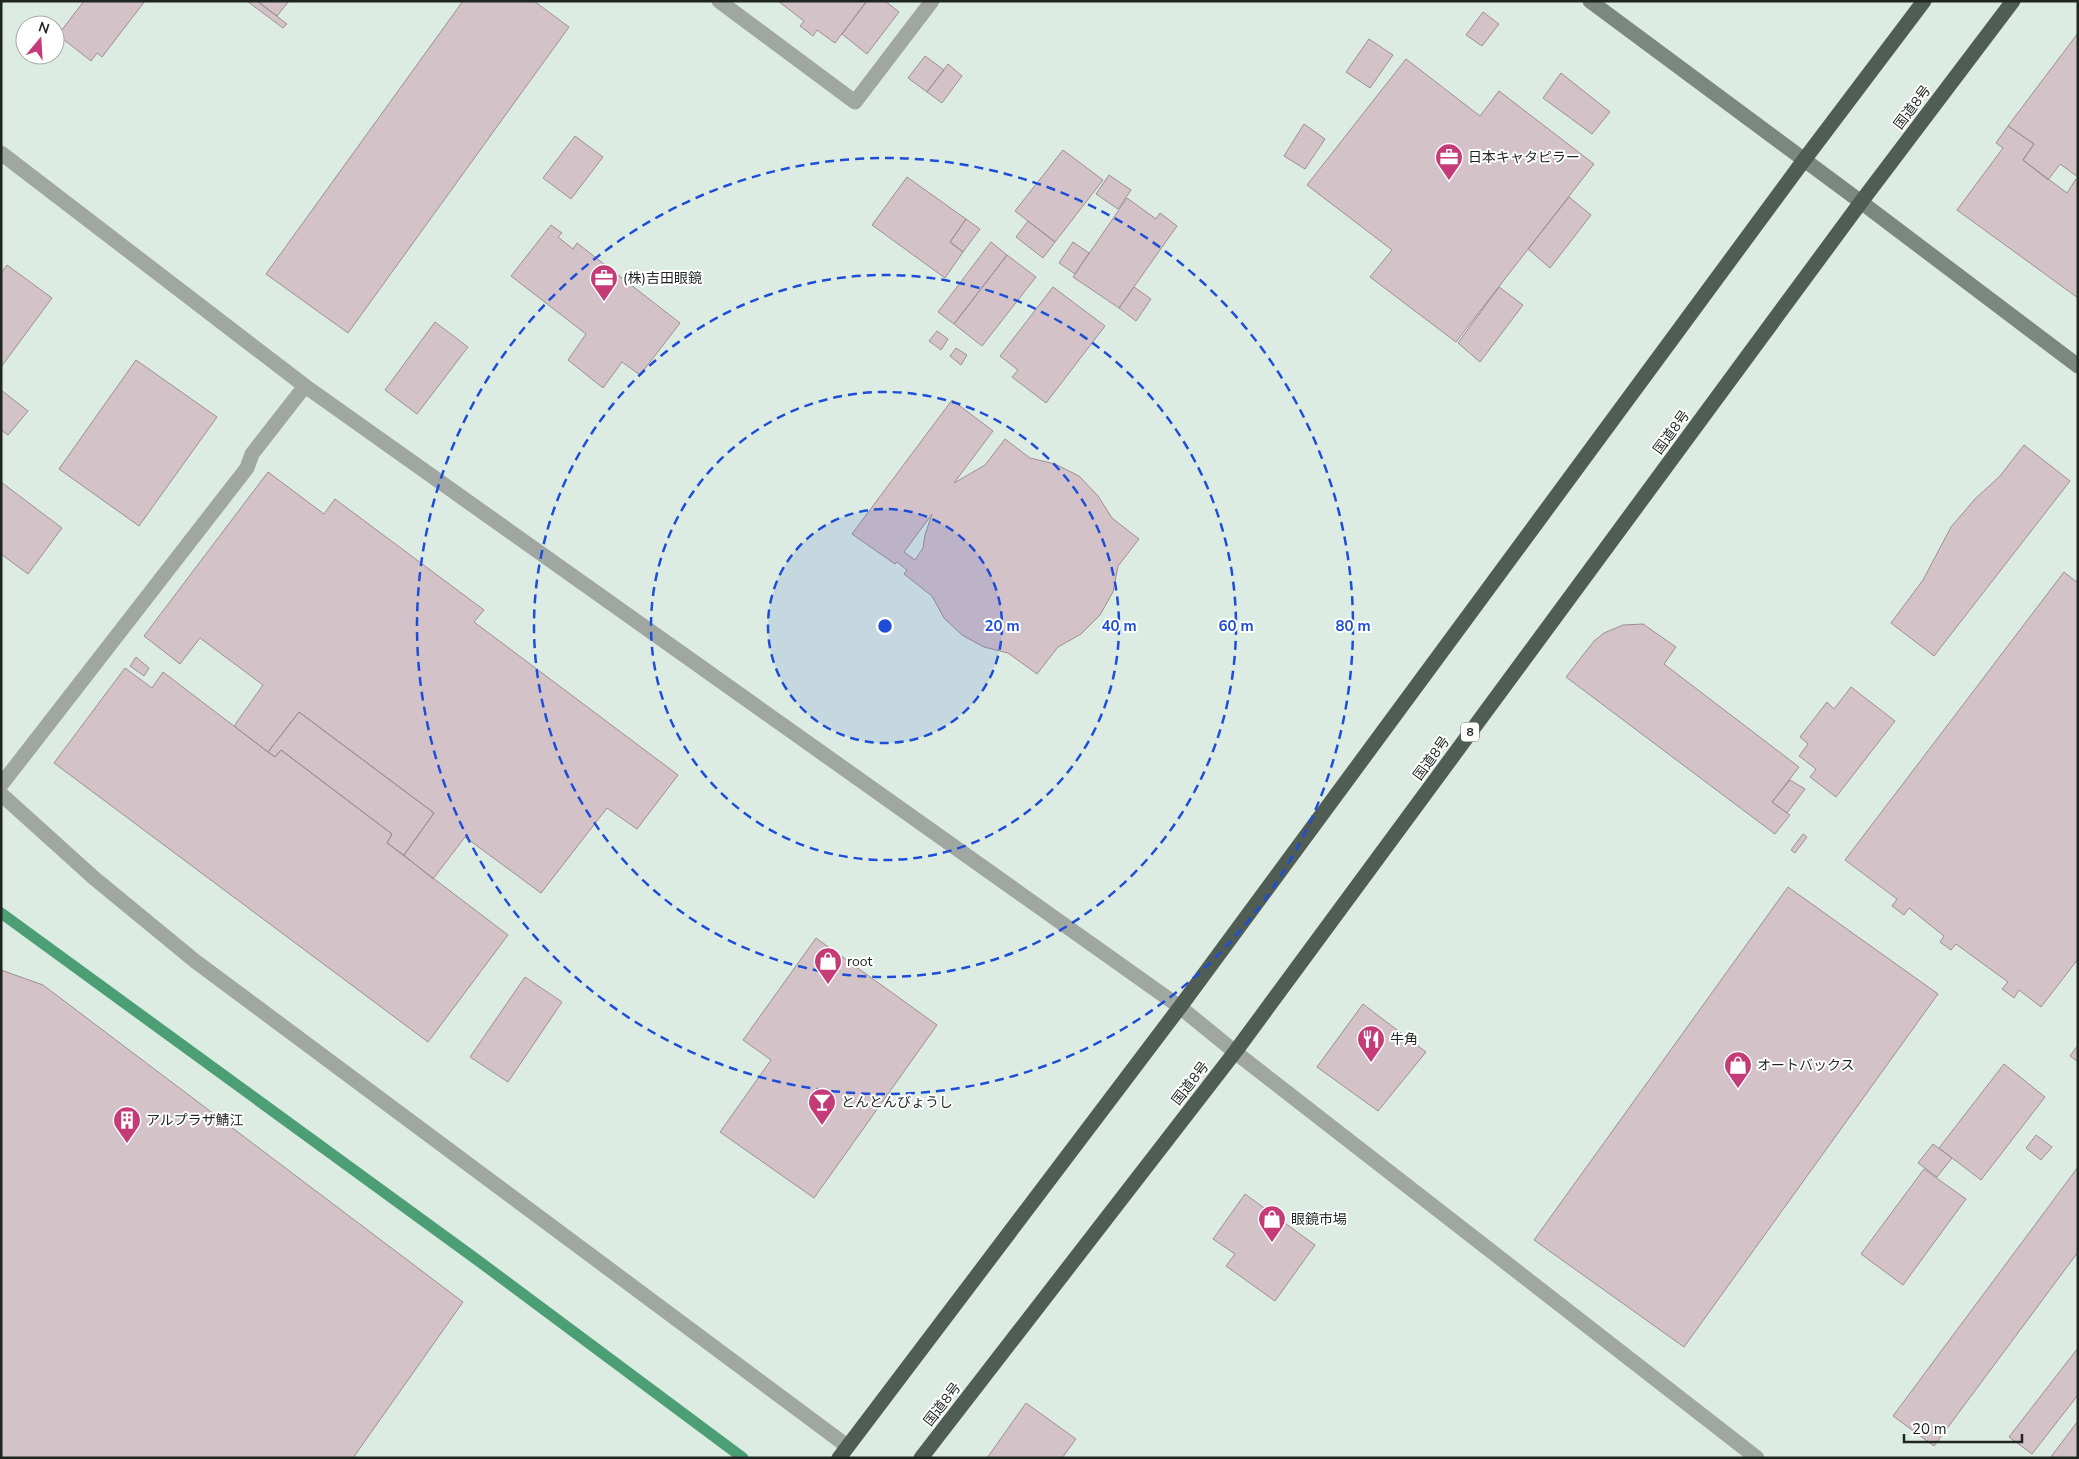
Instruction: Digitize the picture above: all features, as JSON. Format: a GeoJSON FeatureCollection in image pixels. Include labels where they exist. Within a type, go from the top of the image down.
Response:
{"type":"FeatureCollection","features":[{"type":"Feature","properties":{"kind":"highway"},"geometry":{"type":"LineString","coordinates":[[843,1452],[1180,1007],[1804,160],[1924,1]]}},
{"type":"Feature","properties":{"kind":"highway","name":"国道8号"},"geometry":{"type":"LineString","coordinates":[[921,1458],[1234,1052],[1861,202],[2013,1]]}},
{"type":"Feature","properties":{"kind":"street"},"geometry":{"type":"LineString","coordinates":[[719,1],[855,102],[932,1]]}},
{"type":"Feature","properties":{"kind":"street"},"geometry":{"type":"LineString","coordinates":[[1590,1],[2078,366]]}},
{"type":"Feature","properties":{"kind":"street"},"geometry":{"type":"LineString","coordinates":[[1,153],[305,386],[1180,1007],[1234,1052],[1757,1458]]}},
{"type":"Feature","properties":{"kind":"street"},"geometry":{"type":"LineString","coordinates":[[1,785],[247,468],[252,454],[305,386]]}},
{"type":"Feature","properties":{"kind":"street"},"geometry":{"type":"LineString","coordinates":[[1,794],[94,878],[195,961],[843,1452]]}},
{"type":"Feature","properties":{"kind":"building"},"geometry":{"type":"Polygon","coordinates":[[[84,1],[145,1],[102,57],[97,53],[91,61],[65,41],[65,26],[84,1]]]}},
{"type":"Feature","properties":{"kind":"building"},"geometry":{"type":"Polygon","coordinates":[[[247,1],[257,1],[287,24],[283,28],[247,1]]]}},
{"type":"Feature","properties":{"kind":"building"},"geometry":{"type":"Polygon","coordinates":[[[257,1],[289,1],[277,16],[257,1]]]}},
{"type":"Feature","properties":{"kind":"building"},"geometry":{"type":"Polygon","coordinates":[[[463,1],[534,1],[569,27],[348,333],[266,274],[463,1]]]}},
{"type":"Feature","properties":{"kind":"building"},"geometry":{"type":"Polygon","coordinates":[[[778,1],[866,2],[835,43],[817,30],[813,36],[800,26],[804,21],[778,1]]]}},
{"type":"Feature","properties":{"kind":"building"},"geometry":{"type":"Polygon","coordinates":[[[867,1],[885,1],[899,12],[867,54],[842,34],[867,1]]]}},
{"type":"Feature","properties":{"kind":"building"},"geometry":{"type":"Polygon","coordinates":[[[1483,12],[1499,24],[1482,46],[1466,35],[1483,12]]]}},
{"type":"Feature","properties":{"kind":"building"},"geometry":{"type":"Polygon","coordinates":[[[2078,33],[2078,177],[2060,164],[2048,180],[2023,160],[2034,144],[2008,126],[2078,33]]]}},
{"type":"Feature","properties":{"kind":"building"},"geometry":{"type":"Polygon","coordinates":[[[1369,39],[1393,55],[1370,88],[1346,72],[1369,39]]]}},
{"type":"Feature","properties":{"kind":"building"},"geometry":{"type":"Polygon","coordinates":[[[925,56],[944,70],[927,92],[908,78],[925,56]]]}},
{"type":"Feature","properties":{"kind":"building"},"geometry":{"type":"Polygon","coordinates":[[[1406,59],[1480,116],[1499,91],[1594,164],[1456,342],[1370,277],[1392,250],[1307,185],[1406,59]]]}},
{"type":"Feature","properties":{"kind":"building"},"geometry":{"type":"Polygon","coordinates":[[[948,64],[962,76],[942,103],[927,92],[948,64]]]}},
{"type":"Feature","properties":{"kind":"building"},"geometry":{"type":"Polygon","coordinates":[[[1561,73],[1610,112],[1592,134],[1543,98],[1561,73]]]}},
{"type":"Feature","properties":{"kind":"building"},"geometry":{"type":"Polygon","coordinates":[[[1304,124],[1325,139],[1305,169],[1284,156],[1304,124]]]}},
{"type":"Feature","properties":{"kind":"building"},"geometry":{"type":"Polygon","coordinates":[[[2008,126],[2034,144],[2023,160],[2067,193],[2076,179],[2078,180],[2078,298],[1957,210],[2003,148],[1996,143],[2008,126]]]}},
{"type":"Feature","properties":{"kind":"building"},"geometry":{"type":"Polygon","coordinates":[[[575,136],[603,157],[571,199],[543,178],[575,136]]]}},
{"type":"Feature","properties":{"kind":"building"},"geometry":{"type":"Polygon","coordinates":[[[1063,150],[1103,180],[1055,242],[1015,211],[1063,150]]]}},
{"type":"Feature","properties":{"kind":"building"},"geometry":{"type":"Polygon","coordinates":[[[1109,175],[1131,190],[1118,209],[1096,194],[1109,175]]]}},
{"type":"Feature","properties":{"kind":"building"},"geometry":{"type":"Polygon","coordinates":[[[907,177],[966,219],[950,242],[963,252],[945,278],[872,225],[907,177]]]}},
{"type":"Feature","properties":{"kind":"building"},"geometry":{"type":"Polygon","coordinates":[[[1569,197],[1591,215],[1550,268],[1528,249],[1569,197]]]}},
{"type":"Feature","properties":{"kind":"building"},"geometry":{"type":"Polygon","coordinates":[[[1127,198],[1156,219],[1160,213],[1177,226],[1119,308],[1073,277],[1127,198]]]}},
{"type":"Feature","properties":{"kind":"building"},"geometry":{"type":"Polygon","coordinates":[[[966,219],[980,229],[963,252],[950,242],[966,219]]]}},
{"type":"Feature","properties":{"kind":"building"},"geometry":{"type":"Polygon","coordinates":[[[1028,221],[1055,242],[1043,258],[1016,237],[1028,221]]]}},
{"type":"Feature","properties":{"kind":"building"},"geometry":{"type":"Polygon","coordinates":[[[551,225],[562,233],[558,237],[573,249],[577,243],[680,323],[640,375],[622,362],[603,388],[568,360],[586,334],[511,276],[551,225]]]}},
{"type":"Feature","properties":{"kind":"building"},"geometry":{"type":"Polygon","coordinates":[[[991,242],[1007,255],[954,324],[938,312],[991,242]]]}},
{"type":"Feature","properties":{"kind":"building"},"geometry":{"type":"Polygon","coordinates":[[[1073,242],[1089,253],[1075,274],[1059,263],[1073,242]]]}},
{"type":"Feature","properties":{"kind":"building"},"geometry":{"type":"Polygon","coordinates":[[[1007,255],[1036,277],[982,346],[954,324],[1007,255]]]}},
{"type":"Feature","properties":{"kind":"building"},"geometry":{"type":"Polygon","coordinates":[[[7,265],[52,298],[1,367],[1,273],[7,265]]]}},
{"type":"Feature","properties":{"kind":"building"},"geometry":{"type":"Polygon","coordinates":[[[1053,287],[1105,326],[1046,403],[1012,377],[1018,370],[1000,356],[1053,287]]]}},
{"type":"Feature","properties":{"kind":"building"},"geometry":{"type":"Polygon","coordinates":[[[1134,287],[1151,299],[1136,321],[1119,308],[1134,287]]]}},
{"type":"Feature","properties":{"kind":"building"},"geometry":{"type":"Polygon","coordinates":[[[1499,287],[1523,305],[1480,362],[1458,343],[1499,287]]]}},
{"type":"Feature","properties":{"kind":"building"},"geometry":{"type":"Polygon","coordinates":[[[435,322],[468,347],[417,414],[385,390],[435,322]]]}},
{"type":"Feature","properties":{"kind":"building"},"geometry":{"type":"Polygon","coordinates":[[[937,331],[948,339],[941,350],[929,341],[937,331]]]}},
{"type":"Feature","properties":{"kind":"building"},"geometry":{"type":"Polygon","coordinates":[[[956,348],[967,355],[961,365],[950,356],[956,348]]]}},
{"type":"Feature","properties":{"kind":"building"},"geometry":{"type":"Polygon","coordinates":[[[136,360],[217,417],[139,526],[59,469],[136,360]]]}},
{"type":"Feature","properties":{"kind":"building"},"geometry":{"type":"Polygon","coordinates":[[[1,390],[28,411],[8,435],[1,430],[1,390]]]}},
{"type":"Feature","properties":{"kind":"building"},"geometry":{"type":"Polygon","coordinates":[[[952,400],[993,431],[954,483],[985,465],[1005,439],[1030,458],[1055,464],[1079,476],[1098,496],[1112,518],[1139,539],[1118,566],[1113,592],[1100,615],[1081,634],[1058,647],[1037,674],[1008,653],[984,647],[962,635],[944,618],[932,596],[904,574],[907,570],[897,562],[895,564],[852,534],[952,400]],[[932,514],[904,552],[915,560],[923,548],[932,514]]]}},
{"type":"Feature","properties":{"kind":"building"},"geometry":{"type":"Polygon","coordinates":[[[2024,445],[2070,481],[1934,656],[1891,623],[1923,580],[1951,527],[1975,499],[2000,476],[2024,445]]]}},
{"type":"Feature","properties":{"kind":"building"},"geometry":{"type":"Polygon","coordinates":[[[268,472],[324,514],[335,499],[484,610],[474,622],[678,775],[637,829],[607,808],[541,893],[465,837],[433,879],[404,855],[434,813],[299,712],[268,752],[234,726],[263,685],[200,638],[180,664],[144,636],[268,472]]]}},
{"type":"Feature","properties":{"kind":"building"},"geometry":{"type":"Polygon","coordinates":[[[1,482],[62,528],[28,574],[1,554],[1,482]]]}},
{"type":"Feature","properties":{"kind":"building"},"geometry":{"type":"Polygon","coordinates":[[[2064,572],[2078,583],[2078,959],[2041,1007],[2019,990],[2014,998],[2002,989],[2008,982],[1956,944],[1951,950],[1940,942],[1944,936],[1909,908],[1904,915],[1892,906],[1897,899],[1845,860],[2064,572]]]}},
{"type":"Feature","properties":{"kind":"building"},"geometry":{"type":"Polygon","coordinates":[[[1643,624],[1676,647],[1664,664],[1799,767],[1772,802],[1790,815],[1775,834],[1566,677],[1594,641],[1604,633],[1623,625],[1643,624]]]}},
{"type":"Feature","properties":{"kind":"building"},"geometry":{"type":"Polygon","coordinates":[[[136,657],[149,668],[144,676],[130,666],[136,657]]]}},
{"type":"Feature","properties":{"kind":"building"},"geometry":{"type":"Polygon","coordinates":[[[125,668],[152,688],[163,672],[275,757],[281,750],[392,834],[387,843],[508,935],[428,1042],[54,763],[125,668]]]}},
{"type":"Feature","properties":{"kind":"building"},"geometry":{"type":"Polygon","coordinates":[[[1851,687],[1895,721],[1836,797],[1810,777],[1816,769],[1799,756],[1808,744],[1800,737],[1827,702],[1834,709],[1851,687]]]}},
{"type":"Feature","properties":{"kind":"building"},"geometry":{"type":"Polygon","coordinates":[[[299,712],[434,813],[404,855],[387,843],[392,834],[281,750],[275,757],[268,752],[299,712]]]}},
{"type":"Feature","properties":{"kind":"building"},"geometry":{"type":"Polygon","coordinates":[[[1790,780],[1805,789],[1787,813],[1772,802],[1790,780]]]}},
{"type":"Feature","properties":{"kind":"building"},"geometry":{"type":"Polygon","coordinates":[[[1803,834],[1807,837],[1795,853],[1791,850],[1803,834]]]}},
{"type":"Feature","properties":{"kind":"building"},"geometry":{"type":"Polygon","coordinates":[[[1788,887],[1938,994],[1684,1347],[1534,1240],[1788,887]]]}},
{"type":"Feature","properties":{"kind":"building"},"geometry":{"type":"Polygon","coordinates":[[[816,938],[937,1025],[814,1198],[720,1132],[771,1060],[743,1040],[816,938]]]}},
{"type":"Feature","properties":{"kind":"building","name":"アルプラザ鯖江"},"geometry":{"type":"Polygon","coordinates":[[[1,970],[43,985],[463,1302],[353,1458],[1,1458],[1,970]]]}},
{"type":"Feature","properties":{"kind":"building"},"geometry":{"type":"Polygon","coordinates":[[[525,977],[562,1002],[508,1082],[470,1057],[525,977]]]}},
{"type":"Feature","properties":{"kind":"building"},"geometry":{"type":"Polygon","coordinates":[[[1363,1004],[1426,1052],[1378,1111],[1317,1067],[1363,1004]]]}},
{"type":"Feature","properties":{"kind":"building"},"geometry":{"type":"Polygon","coordinates":[[[2078,1045],[2078,1062],[2070,1056],[2078,1045]]]}},
{"type":"Feature","properties":{"kind":"building"},"geometry":{"type":"Polygon","coordinates":[[[2004,1064],[2045,1097],[1981,1180],[1939,1148],[2004,1064]]]}},
{"type":"Feature","properties":{"kind":"building"},"geometry":{"type":"Polygon","coordinates":[[[2036,1135],[2052,1147],[2041,1160],[2026,1148],[2036,1135]]]}},
{"type":"Feature","properties":{"kind":"building"},"geometry":{"type":"Polygon","coordinates":[[[1933,1144],[1952,1158],[1937,1177],[1918,1163],[1933,1144]]]}},
{"type":"Feature","properties":{"kind":"building"},"geometry":{"type":"Polygon","coordinates":[[[2078,1167],[2078,1252],[1934,1446],[1893,1416],[2078,1167]]]}},
{"type":"Feature","properties":{"kind":"building"},"geometry":{"type":"Polygon","coordinates":[[[1924,1169],[1966,1199],[1903,1285],[1861,1254],[1924,1169]]]}},
{"type":"Feature","properties":{"kind":"building"},"geometry":{"type":"Polygon","coordinates":[[[1245,1194],[1315,1245],[1275,1301],[1226,1266],[1235,1254],[1213,1239],[1245,1194]]]}},
{"type":"Feature","properties":{"kind":"building"},"geometry":{"type":"Polygon","coordinates":[[[2078,1348],[2078,1395],[2032,1454],[2009,1437],[2078,1348]]]}},
{"type":"Feature","properties":{"kind":"building"},"geometry":{"type":"Polygon","coordinates":[[[1026,1403],[1076,1439],[1062,1458],[987,1458],[1026,1403]]]}},
{"type":"Feature","properties":{"kind":"building"},"geometry":{"type":"Polygon","coordinates":[[[2078,1421],[2078,1458],[2050,1458],[2078,1421]]]}},
{"type":"Feature","properties":{"kind":"waterway"},"geometry":{"type":"LineString","coordinates":[[1,913],[480,1262],[743,1458]]}},
{"type":"Feature","properties":{"kind":"place","name":"日本キャタピラー"},"geometry":{"type":"Point","coordinates":[1449,181]}},
{"type":"Feature","properties":{"kind":"place","name":"(株)吉田眼鏡"},"geometry":{"type":"Point","coordinates":[604,302]}},
{"type":"Feature","properties":{"kind":"place","name":"root"},"geometry":{"type":"Point","coordinates":[828,985]}},
{"type":"Feature","properties":{"kind":"place","name":"牛角"},"geometry":{"type":"Point","coordinates":[1371,1063]}},
{"type":"Feature","properties":{"kind":"place","name":"オートバックス"},"geometry":{"type":"Point","coordinates":[1738,1089]}},
{"type":"Feature","properties":{"kind":"place","name":"とんとんびょうし"},"geometry":{"type":"Point","coordinates":[822,1126]}},
{"type":"Feature","properties":{"kind":"place","name":"アルプラザ鯖江"},"geometry":{"type":"Point","coordinates":[127,1144]}},
{"type":"Feature","properties":{"kind":"place","name":"眼鏡市場"},"geometry":{"type":"Point","coordinates":[1272,1243]}}]}
